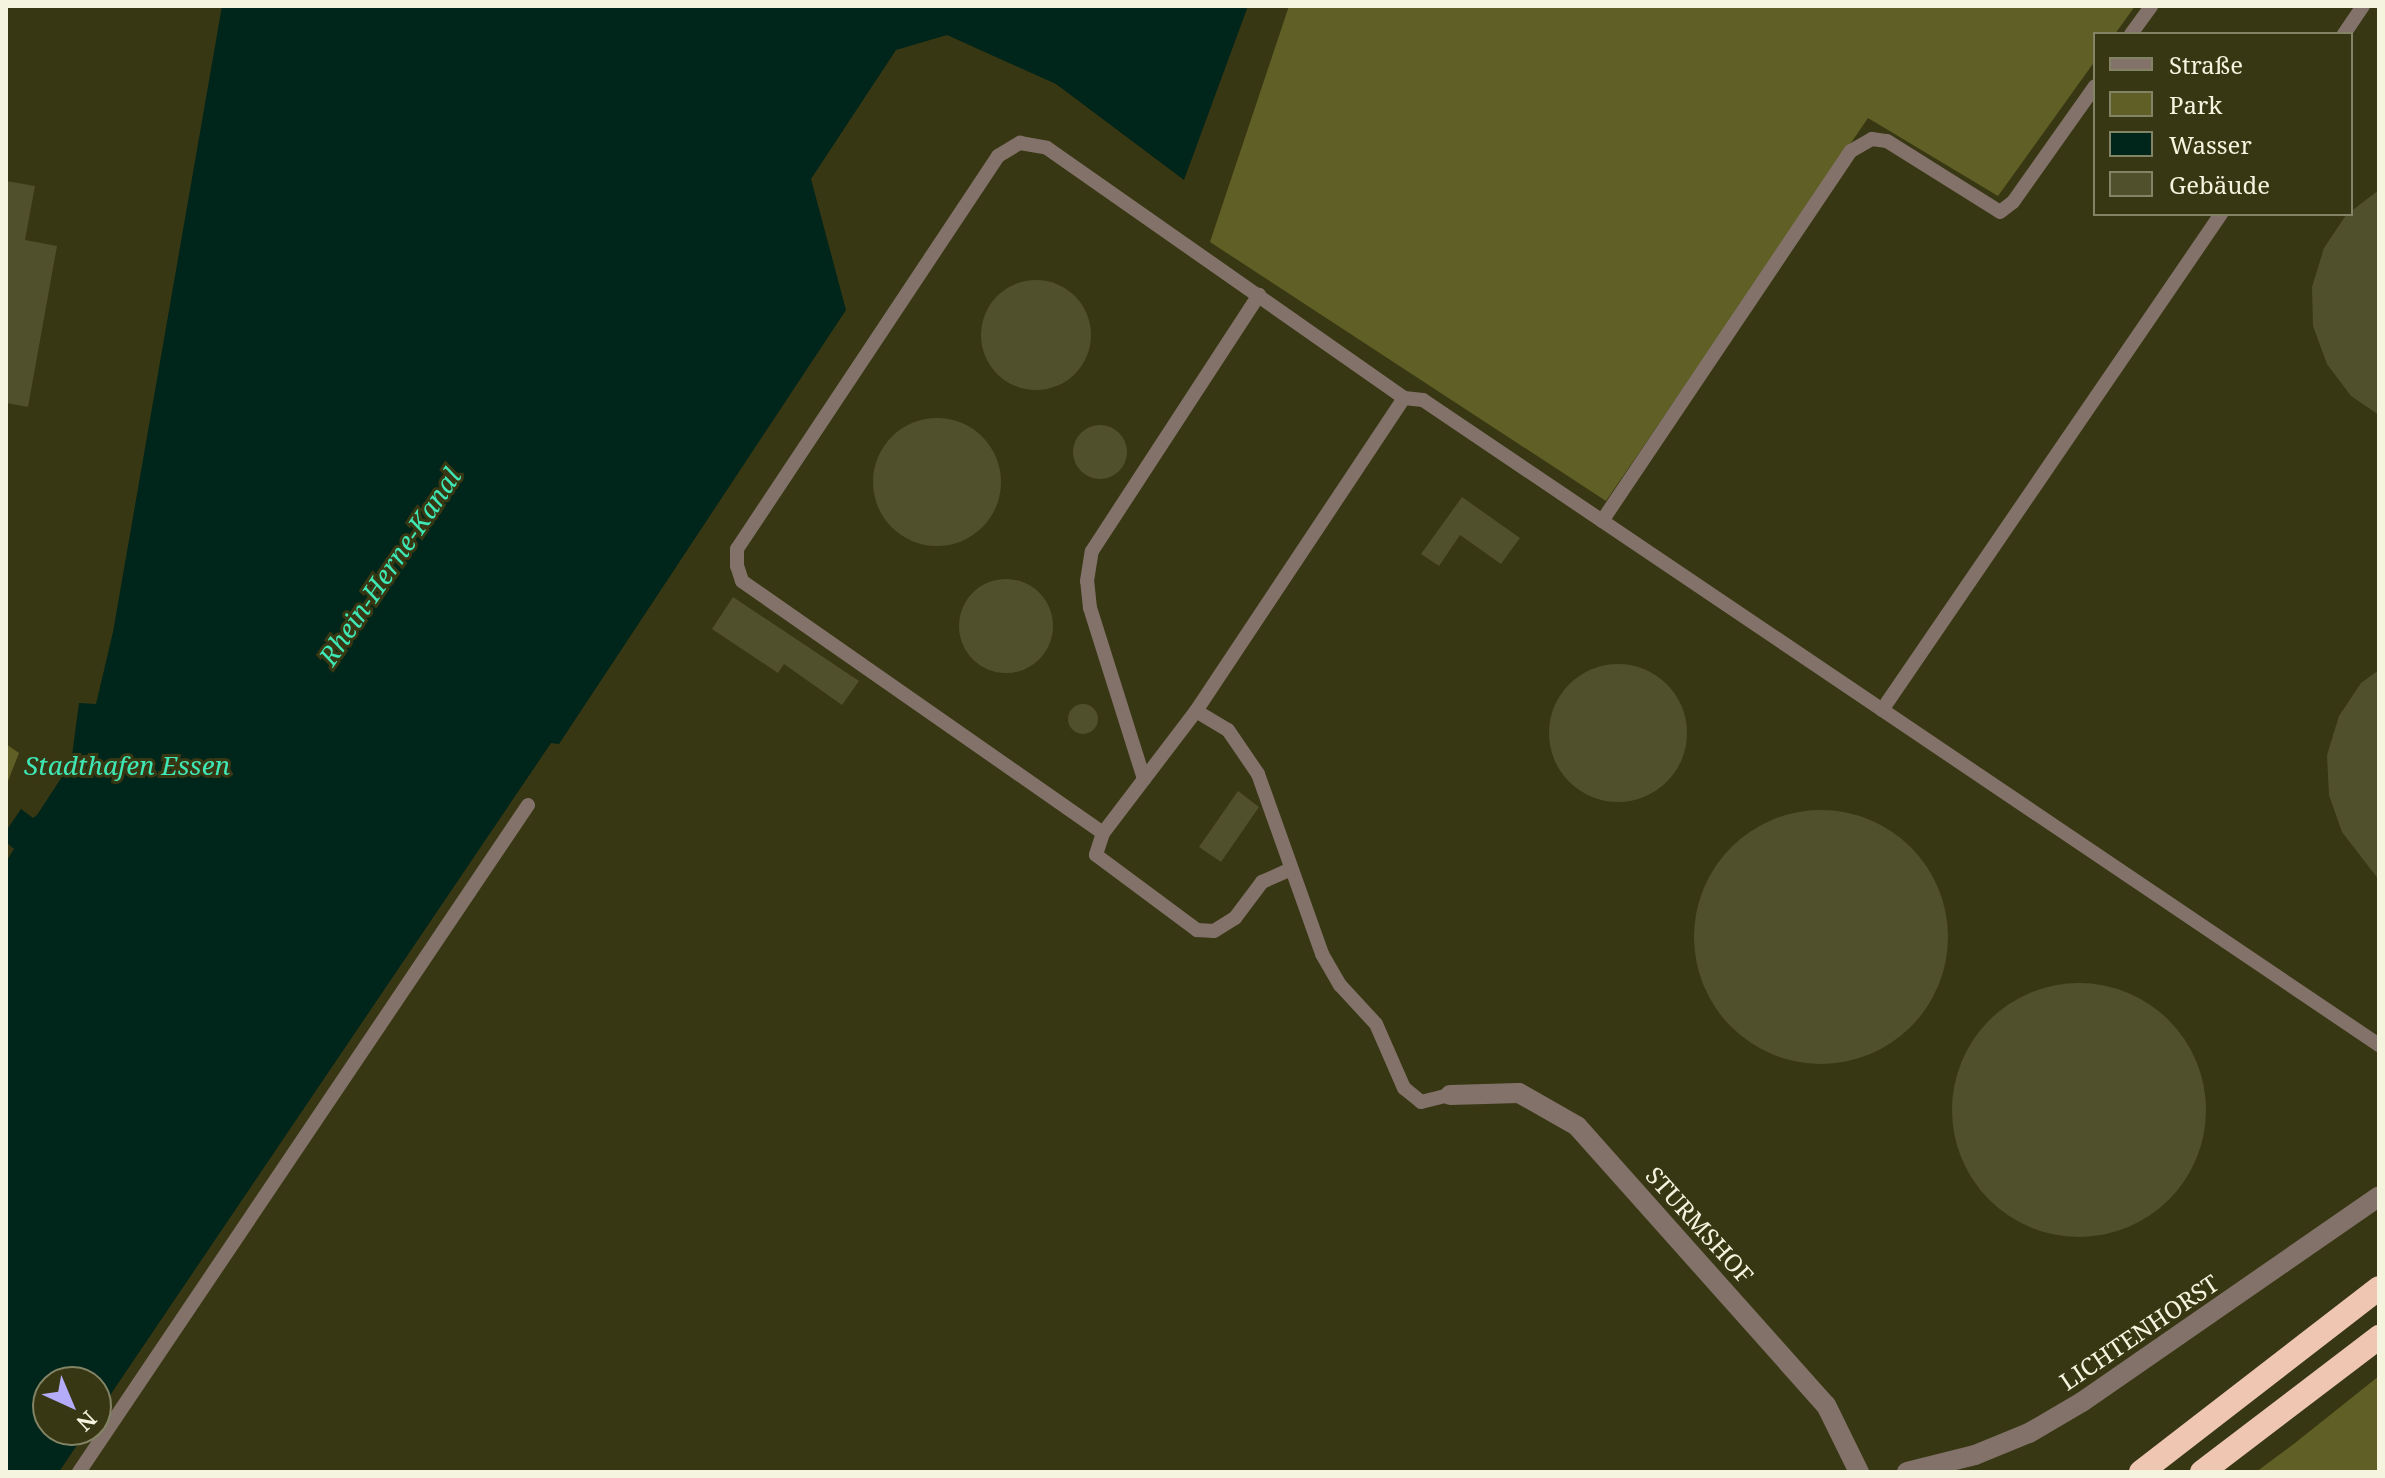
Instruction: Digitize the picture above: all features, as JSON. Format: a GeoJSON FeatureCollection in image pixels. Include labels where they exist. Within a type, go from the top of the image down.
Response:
{"type":"FeatureCollection","features":[{"type":"Feature","properties":{"kind":"highway"},"geometry":{"type":"LineString","coordinates":[[2141,1472],[2379,1288]]}},
{"type":"Feature","properties":{"kind":"highway"},"geometry":{"type":"LineString","coordinates":[[2202,1472],[2379,1337]]}},
{"type":"Feature","properties":{"kind":"street","name":"STURMSHOF"},"geometry":{"type":"LineString","coordinates":[[1450,1095],[1497,1090],[1519,1093],[1577,1126],[1826,1405],[1859,1472]]}},
{"type":"Feature","properties":{"kind":"street","name":"LICHTENHORST"},"geometry":{"type":"LineString","coordinates":[[1907,1472],[1975,1455],[2029,1433],[2082,1402],[2379,1196]]}},
{"type":"Feature","properties":{"kind":"lane"},"geometry":{"type":"LineString","coordinates":[[2132,32],[2151,6]]}},
{"type":"Feature","properties":{"kind":"lane"},"geometry":{"type":"LineString","coordinates":[[2345,32],[2363,6]]}},
{"type":"Feature","properties":{"kind":"lane"},"geometry":{"type":"LineString","coordinates":[[1602,521],[1851,151],[1872,139],[1887,141],[2000,212],[2013,202],[2093,89]]}},
{"type":"Feature","properties":{"kind":"lane"},"geometry":{"type":"LineString","coordinates":[[1103,833],[742,581],[737,549],[998,156],[1020,143],[1047,148],[1404,398],[1423,400],[2379,1045]]}},
{"type":"Feature","properties":{"kind":"lane"},"geometry":{"type":"LineString","coordinates":[[1882,710],[2220,216]]}},
{"type":"Feature","properties":{"kind":"lane"},"geometry":{"type":"LineString","coordinates":[[1144,779],[1090,608],[1087,581],[1092,551],[1259,295]]}},
{"type":"Feature","properties":{"kind":"lane"},"geometry":{"type":"LineString","coordinates":[[1291,869],[1262,882],[1235,918],[1214,931],[1197,930],[1096,855],[1103,833],[1196,711],[1404,398]]}},
{"type":"Feature","properties":{"kind":"lane"},"geometry":{"type":"LineString","coordinates":[[1196,711],[1228,730],[1258,774],[1322,954],[1340,985],[1376,1024],[1404,1088],[1421,1102],[1450,1095]]}},
{"type":"Feature","properties":{"kind":"lane"},"geometry":{"type":"LineString","coordinates":[[79,1472],[528,805]]}},
{"type":"Feature","properties":{"kind":"green space"},"geometry":{"type":"Polygon","coordinates":[[[1289,6],[2135,6],[2116,32],[2093,32],[2093,64],[1998,196],[1868,118],[1606,501],[1210,242],[1289,6]]]}},
{"type":"Feature","properties":{"kind":"green space"},"geometry":{"type":"Polygon","coordinates":[[[6,744],[19,753],[8,781],[6,781],[6,744]]]}},
{"type":"Feature","properties":{"kind":"green space"},"geometry":{"type":"Polygon","coordinates":[[[2379,1376],[2379,1472],[2256,1472],[2295,1443],[2379,1376]]]}},
{"type":"Feature","properties":{"kind":"water"},"geometry":{"type":"Polygon","coordinates":[[[222,6],[1248,6],[1184,180],[1056,84],[947,35],[896,50],[811,179],[846,310],[559,744],[551,743],[112,1392],[112,1366],[32,1366],[32,1446],[76,1446],[59,1472],[6,1472],[6,862],[14,849],[6,842],[6,831],[21,809],[33,818],[37,815],[71,763],[79,703],[96,704],[113,632],[222,6]]]}},
{"type":"Feature","properties":{"kind":"building"},"geometry":{"type":"Polygon","coordinates":[[[6,181],[35,186],[25,240],[57,246],[28,407],[6,403],[6,181]]]}},
{"type":"Feature","properties":{"kind":"building"},"geometry":{"type":"Polygon","coordinates":[[[2379,190],[2379,415],[2351,396],[2327,364],[2313,326],[2312,287],[2324,248],[2345,216],[2353,216],[2353,210],[2379,190]]]}},
{"type":"Feature","properties":{"kind":"building"},"geometry":{"type":"Polygon","coordinates":[[[1036,280],[1057,284],[1075,296],[1087,314],[1091,335],[1087,356],[1075,374],[1057,386],[1036,390],[1015,386],[997,374],[985,356],[981,335],[985,314],[997,296],[1015,284],[1036,280]]]}},
{"type":"Feature","properties":{"kind":"building"},"geometry":{"type":"Polygon","coordinates":[[[937,418],[962,423],[982,437],[996,457],[1001,482],[996,507],[982,527],[962,541],[937,546],[912,541],[892,527],[878,507],[873,482],[878,457],[892,437],[912,423],[937,418]]]}},
{"type":"Feature","properties":{"kind":"building"},"geometry":{"type":"Polygon","coordinates":[[[1100,425],[1119,433],[1127,452],[1119,471],[1100,479],[1081,471],[1073,452],[1081,433],[1100,425]]]}},
{"type":"Feature","properties":{"kind":"building"},"geometry":{"type":"Polygon","coordinates":[[[1462,497],[1520,538],[1501,564],[1460,535],[1439,566],[1421,554],[1462,497]]]}},
{"type":"Feature","properties":{"kind":"building"},"geometry":{"type":"Polygon","coordinates":[[[1006,579],[1024,582],[1039,593],[1050,608],[1053,626],[1050,644],[1039,659],[1024,670],[1006,673],[988,670],[973,659],[962,644],[959,626],[962,608],[973,593],[988,582],[1006,579]]]}},
{"type":"Feature","properties":{"kind":"building"},"geometry":{"type":"Polygon","coordinates":[[[733,597],[859,681],[842,705],[784,664],[778,673],[712,629],[733,597]]]}},
{"type":"Feature","properties":{"kind":"building"},"geometry":{"type":"Polygon","coordinates":[[[1618,664],[1644,670],[1667,684],[1681,707],[1687,733],[1681,759],[1667,782],[1644,796],[1618,802],[1592,796],[1569,782],[1555,759],[1549,733],[1555,707],[1569,684],[1592,670],[1618,664]]]}},
{"type":"Feature","properties":{"kind":"building"},"geometry":{"type":"Polygon","coordinates":[[[2379,670],[2379,880],[2342,832],[2329,795],[2327,755],[2339,716],[2361,683],[2379,670]]]}},
{"type":"Feature","properties":{"kind":"building"},"geometry":{"type":"Polygon","coordinates":[[[1083,704],[1089,705],[1097,713],[1097,725],[1089,733],[1083,734],[1077,733],[1069,725],[1068,719],[1069,713],[1077,705],[1083,704]]]}},
{"type":"Feature","properties":{"kind":"building"},"geometry":{"type":"Polygon","coordinates":[[[1238,791],[1259,807],[1221,862],[1199,847],[1238,791]]]}},
{"type":"Feature","properties":{"kind":"building"},"geometry":{"type":"Polygon","coordinates":[[[1821,810],[1870,820],[1911,847],[1938,888],[1948,937],[1938,986],[1911,1027],[1870,1054],[1821,1064],[1772,1054],[1731,1027],[1704,986],[1694,937],[1704,888],[1731,847],[1772,820],[1821,810]]]}},
{"type":"Feature","properties":{"kind":"building"},"geometry":{"type":"Polygon","coordinates":[[[2079,983],[2128,993],[2169,1020],[2196,1061],[2206,1110],[2196,1159],[2169,1200],[2128,1227],[2079,1237],[2030,1227],[1989,1200],[1962,1159],[1952,1110],[1962,1061],[1989,1020],[2030,993],[2079,983]]]}},
{"type":"Feature","properties":{"kind":"water label","name":"Rhein-Herne-Kanal"},"geometry":{"type":"Point","coordinates":[390,567]}},
{"type":"Feature","properties":{"kind":"water label","name":"Stadthafen Essen"},"geometry":{"type":"Point","coordinates":[127,766]}}]}
